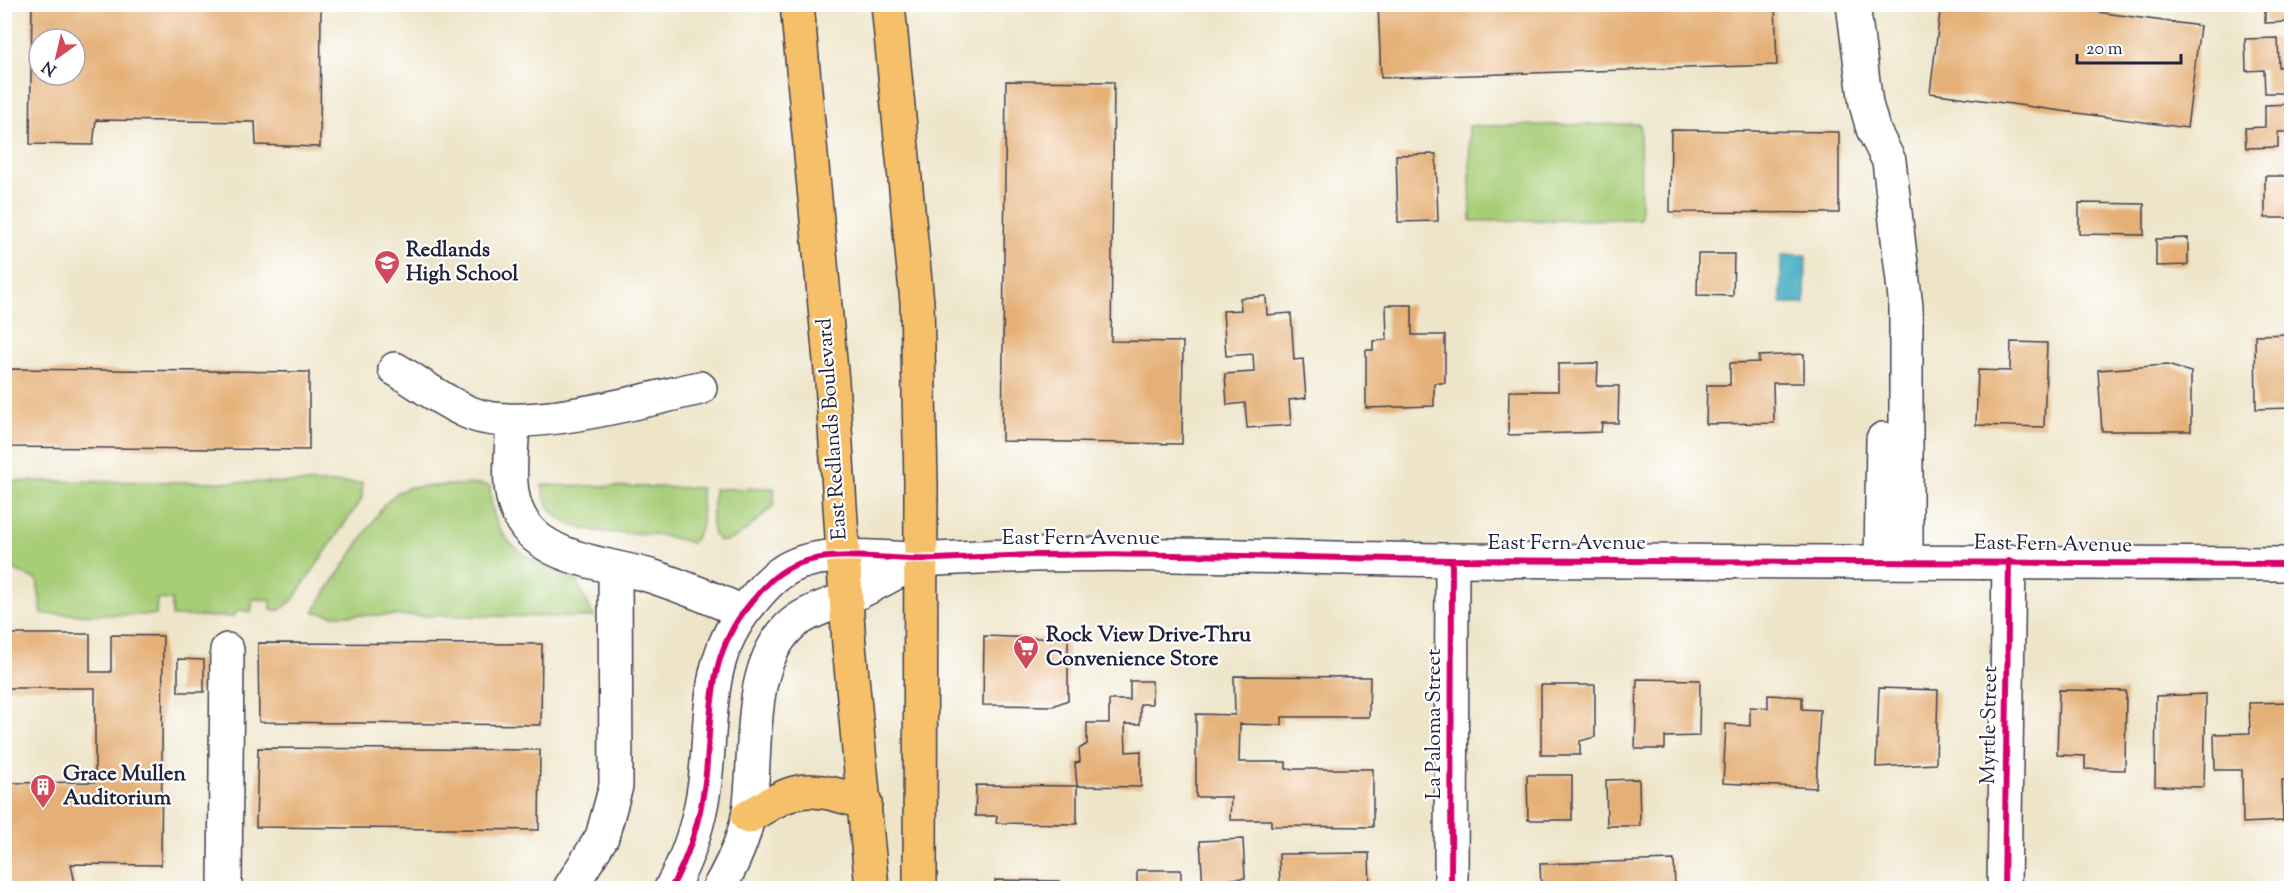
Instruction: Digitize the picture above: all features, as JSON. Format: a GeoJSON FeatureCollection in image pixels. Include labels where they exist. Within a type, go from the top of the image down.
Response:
{"type":"FeatureCollection","features":[{"type":"Feature","properties":{"kind":"main road","name":"East Redlands Boulevard"},"geometry":{"type":"LineString","coordinates":[[797,4],[832,382],[849,645],[872,888]]}},
{"type":"Feature","properties":{"kind":"main road"},"geometry":{"type":"LineString","coordinates":[[888,4],[917,302],[921,484],[919,560],[920,888]]}},
{"type":"Feature","properties":{"kind":"main road"},"geometry":{"type":"LineString","coordinates":[[748,817],[779,798],[802,790],[826,791],[865,803]]}},
{"type":"Feature","properties":{"kind":"street"},"geometry":{"type":"LineString","coordinates":[[1853,4],[1866,104],[1873,129],[1889,161],[1895,198],[1885,307],[1893,561]]}},
{"type":"Feature","properties":{"kind":"street"},"geometry":{"type":"LineString","coordinates":[[395,369],[471,414],[513,423],[621,405],[700,388]]}},
{"type":"Feature","properties":{"kind":"street"},"geometry":{"type":"LineString","coordinates":[[513,423],[513,497],[526,527],[548,545],[615,569],[651,576],[743,612]]}},
{"type":"Feature","properties":{"kind":"street","name":"East Fern Avenue"},"geometry":{"type":"LineString","coordinates":[[671,888],[689,851],[700,812],[716,670],[723,650],[743,612],[769,581],[785,569],[808,560],[842,556],[919,560],[1054,553],[1452,560],[2292,564]]}},
{"type":"Feature","properties":{"kind":"street"},"geometry":{"type":"LineString","coordinates":[[719,888],[730,869],[748,817],[757,711],[764,669],[774,646],[798,620],[847,598],[919,560]]}},
{"type":"Feature","properties":{"kind":"street","name":"La Paloma Street"},"geometry":{"type":"LineString","coordinates":[[1451,888],[1452,560]]}},
{"type":"Feature","properties":{"kind":"street","name":"Myrtle Street"},"geometry":{"type":"LineString","coordinates":[[2004,888],[2009,561]]}},
{"type":"Feature","properties":{"kind":"street"},"geometry":{"type":"LineString","coordinates":[[570,888],[602,837],[616,786],[615,569]]}},
{"type":"Feature","properties":{"kind":"street"},"geometry":{"type":"LineString","coordinates":[[225,888],[227,651]]}},
{"type":"Feature","properties":{"kind":"green space"},"geometry":{"type":"Polygon","coordinates":[[[1640,124],[1641,219],[1471,221],[1469,126],[1640,124]]]}},
{"type":"Feature","properties":{"kind":"green space"},"geometry":{"type":"Polygon","coordinates":[[[5,481],[362,483],[362,498],[292,601],[280,610],[271,610],[271,600],[253,599],[251,612],[238,610],[233,617],[172,616],[172,600],[157,599],[156,615],[42,614],[37,580],[17,571],[5,559],[5,481]]]}},
{"type":"Feature","properties":{"kind":"green space"},"geometry":{"type":"Polygon","coordinates":[[[480,484],[490,486],[497,523],[505,537],[528,557],[576,580],[594,617],[334,615],[313,612],[384,505],[398,492],[411,487],[480,484]]]}},
{"type":"Feature","properties":{"kind":"green space"},"geometry":{"type":"Polygon","coordinates":[[[542,485],[701,488],[702,526],[692,543],[671,537],[584,529],[556,515],[547,502],[542,485]]]}},
{"type":"Feature","properties":{"kind":"green space"},"geometry":{"type":"Polygon","coordinates":[[[774,488],[774,505],[761,517],[732,539],[724,541],[717,539],[712,526],[714,489],[774,488]]]}},
{"type":"Feature","properties":{"kind":"water"},"geometry":{"type":"Polygon","coordinates":[[[1781,255],[1806,255],[1805,304],[1781,304],[1781,255]]]}},
{"type":"Feature","properties":{"kind":"building"},"geometry":{"type":"Polygon","coordinates":[[[32,4],[321,4],[320,147],[256,145],[255,122],[96,120],[93,145],[30,144],[31,87],[87,87],[87,27],[32,27],[32,4]]]}},
{"type":"Feature","properties":{"kind":"building"},"geometry":{"type":"Polygon","coordinates":[[[1378,4],[1775,4],[1777,65],[1381,78],[1378,4]]]}},
{"type":"Feature","properties":{"kind":"building"},"geometry":{"type":"Polygon","coordinates":[[[1941,4],[2038,4],[2200,26],[2187,128],[1930,93],[1941,4]]]}},
{"type":"Feature","properties":{"kind":"building"},"geometry":{"type":"Polygon","coordinates":[[[2265,4],[2292,4],[2292,36],[2289,36],[2289,22],[2265,23],[2265,4]]]}},
{"type":"Feature","properties":{"kind":"building"},"geometry":{"type":"Polygon","coordinates":[[[2278,38],[2279,67],[2292,67],[2292,93],[2265,93],[2264,70],[2246,71],[2245,39],[2278,38]]]}},
{"type":"Feature","properties":{"kind":"building"},"geometry":{"type":"Polygon","coordinates":[[[1006,81],[1114,82],[1111,341],[1183,342],[1182,444],[1002,441],[1006,81]]]}},
{"type":"Feature","properties":{"kind":"building"},"geometry":{"type":"Polygon","coordinates":[[[2292,104],[2292,132],[2278,132],[2278,147],[2246,148],[2245,128],[2265,127],[2265,105],[2292,104]]]}},
{"type":"Feature","properties":{"kind":"building"},"geometry":{"type":"Polygon","coordinates":[[[1671,130],[1839,132],[1839,213],[1670,212],[1671,130]]]}},
{"type":"Feature","properties":{"kind":"building"},"geometry":{"type":"Polygon","coordinates":[[[1436,154],[1438,221],[1398,222],[1396,155],[1436,154]]]}},
{"type":"Feature","properties":{"kind":"building"},"geometry":{"type":"Polygon","coordinates":[[[2288,164],[2292,164],[2292,218],[2265,218],[2265,176],[2288,176],[2288,164]]]}},
{"type":"Feature","properties":{"kind":"building"},"geometry":{"type":"Polygon","coordinates":[[[2079,203],[2144,204],[2144,235],[2079,234],[2079,203]]]}},
{"type":"Feature","properties":{"kind":"building"},"geometry":{"type":"Polygon","coordinates":[[[2188,238],[2188,265],[2156,266],[2156,239],[2188,238]]]}},
{"type":"Feature","properties":{"kind":"building"},"geometry":{"type":"Polygon","coordinates":[[[1698,254],[1734,254],[1733,296],[1697,295],[1698,254]]]}},
{"type":"Feature","properties":{"kind":"building"},"geometry":{"type":"Polygon","coordinates":[[[1266,296],[1267,315],[1291,313],[1294,360],[1303,359],[1306,398],[1289,400],[1291,425],[1247,428],[1245,403],[1227,405],[1225,374],[1254,372],[1253,354],[1226,356],[1223,311],[1241,310],[1240,298],[1266,296]]]}},
{"type":"Feature","properties":{"kind":"building"},"geometry":{"type":"Polygon","coordinates":[[[1386,305],[1412,305],[1412,335],[1445,335],[1445,383],[1434,383],[1434,406],[1366,408],[1366,350],[1373,350],[1373,341],[1387,340],[1386,305]]]}},
{"type":"Feature","properties":{"kind":"building"},"geometry":{"type":"Polygon","coordinates":[[[2292,334],[2292,408],[2256,409],[2255,335],[2292,334]]]}},
{"type":"Feature","properties":{"kind":"building"},"geometry":{"type":"Polygon","coordinates":[[[2011,342],[2047,343],[2044,427],[1976,425],[1978,370],[2010,371],[2011,342]]]}},
{"type":"Feature","properties":{"kind":"building"},"geometry":{"type":"Polygon","coordinates":[[[1804,354],[1804,383],[1773,383],[1774,423],[1706,424],[1707,385],[1730,385],[1730,363],[1759,362],[1759,356],[1804,354]]]}},
{"type":"Feature","properties":{"kind":"building"},"geometry":{"type":"Polygon","coordinates":[[[1598,363],[1597,386],[1619,386],[1618,423],[1602,423],[1601,432],[1508,435],[1509,391],[1558,391],[1558,364],[1598,363]]]}},
{"type":"Feature","properties":{"kind":"building"},"geometry":{"type":"Polygon","coordinates":[[[2167,365],[2191,372],[2191,431],[2102,431],[2098,370],[2167,365]]]}},
{"type":"Feature","properties":{"kind":"building"},"geometry":{"type":"Polygon","coordinates":[[[4,369],[309,372],[309,450],[4,447],[4,369]]]}},
{"type":"Feature","properties":{"kind":"building"},"geometry":{"type":"Polygon","coordinates":[[[4,634],[90,634],[90,672],[111,672],[111,635],[163,636],[161,865],[71,864],[76,888],[4,888],[4,783],[95,782],[95,688],[4,688],[4,634]]]}},
{"type":"Feature","properties":{"kind":"building"},"geometry":{"type":"Polygon","coordinates":[[[984,636],[1068,639],[1068,700],[1053,706],[983,705],[984,636]]]}},
{"type":"Feature","properties":{"kind":"building"},"geometry":{"type":"Polygon","coordinates":[[[258,643],[542,644],[541,725],[259,722],[258,643]]]}},
{"type":"Feature","properties":{"kind":"building"},"geometry":{"type":"Polygon","coordinates":[[[178,659],[204,660],[204,692],[178,692],[178,659]]]}},
{"type":"Feature","properties":{"kind":"building"},"geometry":{"type":"Polygon","coordinates":[[[1234,676],[1370,677],[1369,717],[1282,717],[1282,725],[1240,724],[1239,762],[1286,762],[1286,769],[1373,769],[1373,827],[1271,826],[1271,820],[1230,820],[1231,797],[1196,797],[1196,714],[1235,715],[1234,676]]]}},
{"type":"Feature","properties":{"kind":"building"},"geometry":{"type":"Polygon","coordinates":[[[1637,679],[1700,680],[1699,736],[1665,737],[1665,749],[1635,749],[1637,679]]]}},
{"type":"Feature","properties":{"kind":"building"},"geometry":{"type":"Polygon","coordinates":[[[1130,681],[1152,681],[1152,704],[1140,704],[1140,724],[1125,724],[1126,752],[1141,751],[1141,787],[1077,786],[1075,763],[1080,762],[1079,749],[1087,744],[1087,723],[1109,723],[1109,700],[1130,700],[1130,681]]]}},
{"type":"Feature","properties":{"kind":"building"},"geometry":{"type":"Polygon","coordinates":[[[1541,685],[1595,685],[1595,737],[1580,741],[1580,755],[1541,755],[1541,685]]]}},
{"type":"Feature","properties":{"kind":"building"},"geometry":{"type":"Polygon","coordinates":[[[1879,688],[1938,690],[1936,764],[1876,767],[1879,688]]]}},
{"type":"Feature","properties":{"kind":"building"},"geometry":{"type":"Polygon","coordinates":[[[2059,690],[2126,691],[2125,770],[2085,769],[2085,756],[2057,755],[2059,690]]]}},
{"type":"Feature","properties":{"kind":"building"},"geometry":{"type":"Polygon","coordinates":[[[2206,694],[2204,787],[2155,786],[2156,696],[2206,694]]]}},
{"type":"Feature","properties":{"kind":"building"},"geometry":{"type":"Polygon","coordinates":[[[1768,695],[1802,697],[1802,709],[1820,710],[1816,788],[1723,783],[1726,724],[1750,726],[1750,707],[1768,708],[1768,695]]]}},
{"type":"Feature","properties":{"kind":"building"},"geometry":{"type":"Polygon","coordinates":[[[2292,702],[2292,779],[2282,780],[2283,821],[2243,823],[2242,770],[2215,770],[2214,734],[2250,733],[2249,703],[2292,702]]]}},
{"type":"Feature","properties":{"kind":"building"},"geometry":{"type":"Polygon","coordinates":[[[258,748],[540,750],[539,830],[256,827],[258,748]]]}},
{"type":"Feature","properties":{"kind":"building"},"geometry":{"type":"Polygon","coordinates":[[[1527,775],[1572,775],[1572,820],[1528,820],[1527,775]]]}},
{"type":"Feature","properties":{"kind":"building"},"geometry":{"type":"Polygon","coordinates":[[[1639,779],[1640,826],[1607,826],[1606,780],[1639,779]]]}},
{"type":"Feature","properties":{"kind":"building"},"geometry":{"type":"Polygon","coordinates":[[[976,785],[1077,786],[1077,824],[996,823],[997,816],[975,816],[976,785]]]}},
{"type":"Feature","properties":{"kind":"building"},"geometry":{"type":"Polygon","coordinates":[[[1243,839],[1245,878],[1229,879],[1229,888],[1203,888],[1200,841],[1243,839]]]}},
{"type":"Feature","properties":{"kind":"building"},"geometry":{"type":"Polygon","coordinates":[[[1369,853],[1370,888],[1280,888],[1279,854],[1369,853]]]}},
{"type":"Feature","properties":{"kind":"building"},"geometry":{"type":"Polygon","coordinates":[[[1674,860],[1675,888],[1541,888],[1540,864],[1674,860]]]}},
{"type":"Feature","properties":{"kind":"building"},"geometry":{"type":"Polygon","coordinates":[[[1137,870],[1181,870],[1181,888],[1137,888],[1137,870]]]}},
{"type":"Feature","properties":{"kind":"building"},"geometry":{"type":"Polygon","coordinates":[[[995,880],[1060,881],[1060,888],[995,888],[995,880]]]}},
{"type":"Feature","properties":{"kind":"cycle path"},"geometry":{"type":"LineString","coordinates":[[671,888],[693,837],[700,810],[705,782],[713,690],[724,646],[735,625],[768,583],[782,572],[798,564],[817,559],[836,556],[919,559],[1130,554],[1556,561],[2292,564]]}},
{"type":"Feature","properties":{"kind":"cycle path"},"geometry":{"type":"LineString","coordinates":[[1451,888],[1452,560]]}},
{"type":"Feature","properties":{"kind":"cycle path"},"geometry":{"type":"LineString","coordinates":[[2004,888],[2009,561]]}},
{"type":"Feature","properties":{"kind":"place","name":"Redlands High School"},"geometry":{"type":"Point","coordinates":[387,286]}},
{"type":"Feature","properties":{"kind":"place","name":"Rock View Drive-Thru Convenience Store"},"geometry":{"type":"Point","coordinates":[1026,671]}},
{"type":"Feature","properties":{"kind":"place","name":"Grace Mullen Auditorium"},"geometry":{"type":"Point","coordinates":[43,810]}}]}
